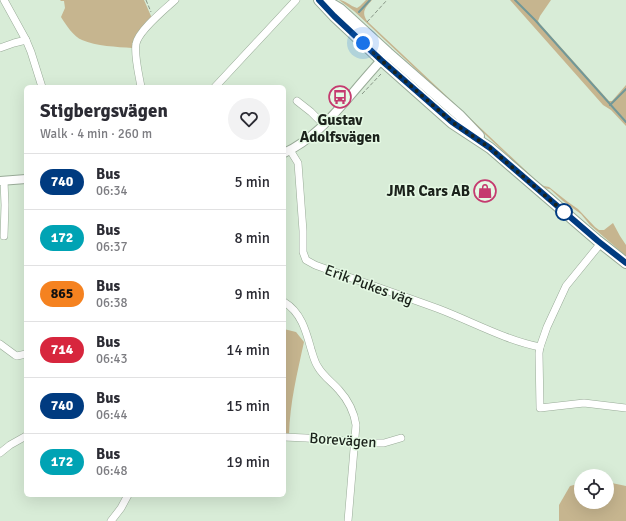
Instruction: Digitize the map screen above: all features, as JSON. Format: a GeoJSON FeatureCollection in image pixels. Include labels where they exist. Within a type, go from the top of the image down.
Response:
{"type":"FeatureCollection","features":[{"type":"Feature","properties":{"kind":"main road"},"geometry":{"type":"LineString","coordinates":[[319,0],[334,16],[385,56]]}},
{"type":"Feature","properties":{"kind":"main road"},"geometry":{"type":"LineString","coordinates":[[325,0],[340,9],[452,122],[490,148],[626,263]]}},
{"type":"Feature","properties":{"kind":"street"},"geometry":{"type":"LineString","coordinates":[[4,0],[26,40],[41,85]]}},
{"type":"Feature","properties":{"kind":"street"},"geometry":{"type":"LineString","coordinates":[[141,85],[136,50],[136,43],[140,33],[175,0]]}},
{"type":"Feature","properties":{"kind":"street"},"geometry":{"type":"LineString","coordinates":[[217,85],[296,0]]}},
{"type":"Feature","properties":{"kind":"street"},"geometry":{"type":"LineString","coordinates":[[0,48],[26,40]]}},
{"type":"Feature","properties":{"kind":"street"},"geometry":{"type":"LineString","coordinates":[[287,151],[308,138],[324,125],[385,56]]}},
{"type":"Feature","properties":{"kind":"street"},"geometry":{"type":"LineString","coordinates":[[297,101],[324,125]]}},
{"type":"Feature","properties":{"kind":"street","name":"Erik Pukes väg"},"geometry":{"type":"LineString","coordinates":[[287,151],[298,163],[303,252],[306,260],[315,265],[440,310],[509,338],[540,347]]}},
{"type":"Feature","properties":{"kind":"street"},"geometry":{"type":"LineString","coordinates":[[4,236],[5,205],[2,181],[24,180]]}},
{"type":"Feature","properties":{"kind":"street"},"geometry":{"type":"LineString","coordinates":[[601,243],[566,286],[547,326],[539,354],[540,408],[584,403],[626,408]]}},
{"type":"Feature","properties":{"kind":"street"},"geometry":{"type":"LineString","coordinates":[[286,303],[298,314],[307,334],[315,362],[318,367],[339,390],[353,410],[356,425],[348,521]]}},
{"type":"Feature","properties":{"kind":"street"},"geometry":{"type":"LineString","coordinates":[[0,344],[17,356],[24,354]]}},
{"type":"Feature","properties":{"kind":"street"},"geometry":{"type":"LineString","coordinates":[[0,453],[24,437]]}},
{"type":"Feature","properties":{"kind":"street","name":"Borevägen"},"geometry":{"type":"LineString","coordinates":[[286,437],[373,443],[384,443],[401,438]]}},
{"type":"Feature","properties":{"kind":"street"},"geometry":{"type":"LineString","coordinates":[[111,521],[127,497]]}},
{"type":"Feature","properties":{"kind":"path"},"geometry":{"type":"LineString","coordinates":[[146,0],[155,19]]}},
{"type":"Feature","properties":{"kind":"path"},"geometry":{"type":"LineString","coordinates":[[368,22],[386,0]]}},
{"type":"Feature","properties":{"kind":"shaded area"},"geometry":{"type":"Polygon","coordinates":[[[60,0],[144,0],[151,18],[137,34],[132,48],[94,44],[73,34],[61,17],[65,8],[64,1],[60,0]]]}},
{"type":"Feature","properties":{"kind":"shaded area"},"geometry":{"type":"Polygon","coordinates":[[[339,0],[357,8],[366,0],[372,0],[364,12],[368,22],[539,183],[549,187],[578,209],[599,230],[604,230],[613,223],[626,245],[626,256],[590,225],[581,214],[550,189],[543,188],[354,11],[339,0]]]}},
{"type":"Feature","properties":{"kind":"shaded area"},"geometry":{"type":"Polygon","coordinates":[[[510,0],[551,0],[538,21],[609,101],[612,101],[626,85],[626,126],[611,110],[603,105],[510,0]]]}},
{"type":"Feature","properties":{"kind":"shaded area"},"geometry":{"type":"Polygon","coordinates":[[[286,330],[296,332],[304,342],[292,400],[289,435],[286,435],[286,330]]]}},
{"type":"Feature","properties":{"kind":"shaded area"},"geometry":{"type":"Polygon","coordinates":[[[614,483],[626,486],[626,521],[559,521],[559,505],[570,486],[574,485],[574,509],[614,509],[614,483]]]}},
{"type":"Feature","properties":{"kind":"waterway"},"geometry":{"type":"LineString","coordinates":[[359,12],[370,0]]}},
{"type":"Feature","properties":{"kind":"waterway"},"geometry":{"type":"LineString","coordinates":[[515,0],[535,20],[626,122]]}},
{"type":"Feature","properties":{"kind":"waterway"},"geometry":{"type":"LineString","coordinates":[[610,105],[626,89]]}},
{"type":"Feature","properties":{"kind":"bus line","name":"740"},"geometry":{"type":"LineString","coordinates":[[319,0],[381,60],[452,122],[490,148],[598,241],[626,263]]}},
{"type":"Feature","properties":{"kind":"place","name":"Gustav Adolfsvägen"},"geometry":{"type":"Point","coordinates":[340,97]}},
{"type":"Feature","properties":{"kind":"place","name":"JMR Cars AB"},"geometry":{"type":"Point","coordinates":[485,191]}},
{"type":"Feature","properties":{"kind":"route"},"geometry":{"type":"LineString","coordinates":[[363,43],[452,122],[490,148],[564,212]]}}]}
